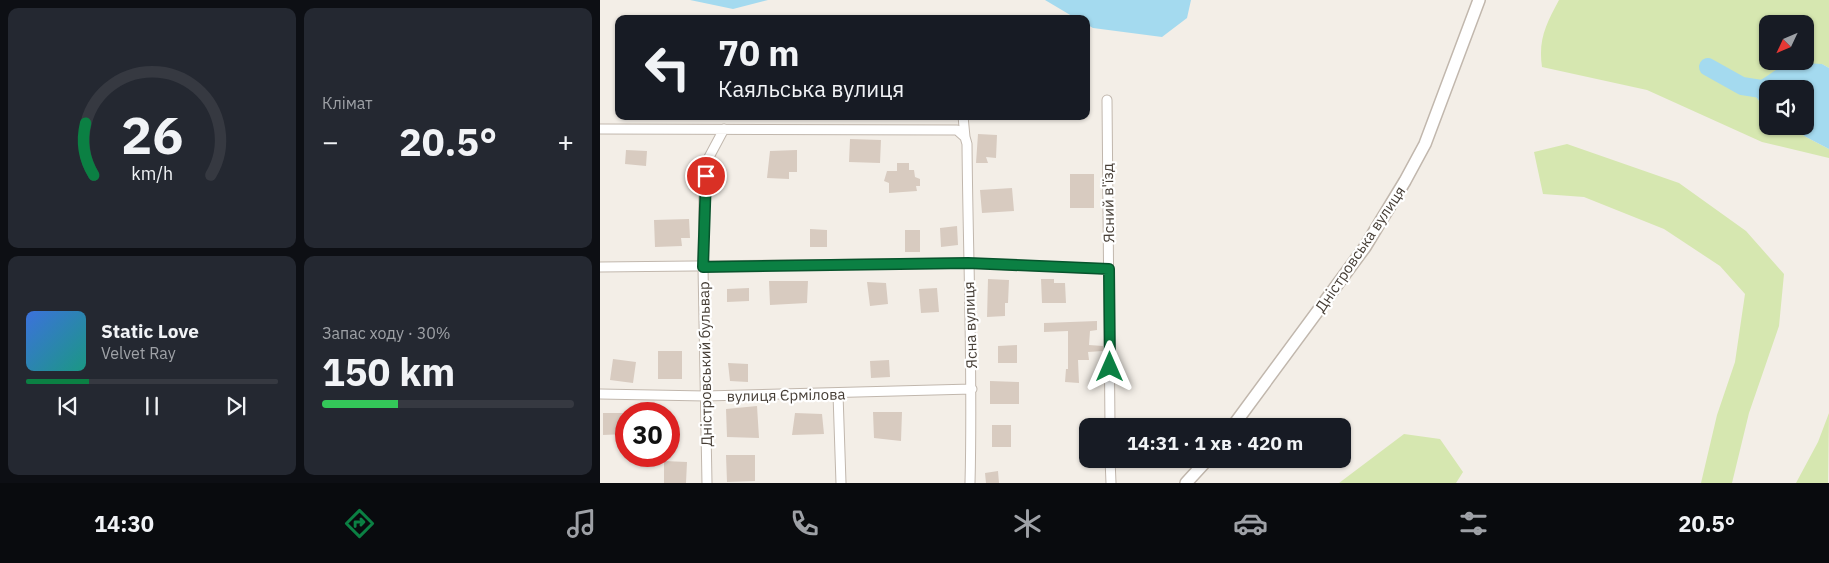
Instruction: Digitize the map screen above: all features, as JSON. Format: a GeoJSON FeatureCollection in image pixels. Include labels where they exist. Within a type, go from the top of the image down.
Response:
{"type":"FeatureCollection","features":[{"type":"Feature","properties":{"kind":"street","name":"Дністровська вулиця"},"geometry":{"type":"LineString","coordinates":[[1240,418],[1365,247],[1406,181],[1425,144],[1479,0]]}},
{"type":"Feature","properties":{"kind":"street","name":"Ясний в'їзд"},"geometry":{"type":"LineString","coordinates":[[1107,100],[1110,418]]}},
{"type":"Feature","properties":{"kind":"street","name":"Ясна вулиця"},"geometry":{"type":"LineString","coordinates":[[963,120],[967,144],[972,389],[970,483]]}},
{"type":"Feature","properties":{"kind":"street"},"geometry":{"type":"LineString","coordinates":[[600,129],[957,130],[965,137]]}},
{"type":"Feature","properties":{"kind":"street","name":"Дністровський бульвар"},"geometry":{"type":"LineString","coordinates":[[707,483],[703,267],[704,192],[708,158],[724,129]]}},
{"type":"Feature","properties":{"kind":"street"},"geometry":{"type":"LineString","coordinates":[[600,267],[968,263],[1109,269]]}},
{"type":"Feature","properties":{"kind":"street","name":"вулиця Єрмілова"},"geometry":{"type":"LineString","coordinates":[[600,394],[705,396],[972,389]]}},
{"type":"Feature","properties":{"kind":"street"},"geometry":{"type":"LineString","coordinates":[[838,394],[841,483]]}},
{"type":"Feature","properties":{"kind":"street"},"geometry":{"type":"LineString","coordinates":[[1110,468],[1111,483]]}},
{"type":"Feature","properties":{"kind":"street"},"geometry":{"type":"LineString","coordinates":[[1186,483],[1200,468]]}},
{"type":"Feature","properties":{"kind":"green space"},"geometry":{"type":"Polygon","coordinates":[[[1559,0],[1829,0],[1829,68],[1822,64],[1814,67],[1814,15],[1759,15],[1759,70],[1804,70],[1773,80],[1759,80],[1759,85],[1749,88],[1759,101],[1759,135],[1803,135],[1829,149],[1829,158],[1762,142],[1647,90],[1542,67],[1542,40],[1559,0]]]}},
{"type":"Feature","properties":{"kind":"green space"},"geometry":{"type":"Polygon","coordinates":[[[1567,144],[1679,183],[1746,231],[1784,274],[1779,326],[1749,413],[1732,483],[1701,483],[1717,415],[1735,362],[1745,294],[1720,266],[1664,229],[1584,197],[1543,194],[1534,152],[1567,144]]]}},
{"type":"Feature","properties":{"kind":"green space"},"geometry":{"type":"Polygon","coordinates":[[[1829,413],[1828,483],[1796,483],[1818,442],[1829,413]]]}},
{"type":"Feature","properties":{"kind":"green space"},"geometry":{"type":"Polygon","coordinates":[[[1404,434],[1440,439],[1463,472],[1456,483],[1339,483],[1404,434]]]}},
{"type":"Feature","properties":{"kind":"water"},"geometry":{"type":"Polygon","coordinates":[[[690,0],[768,0],[733,9],[690,0]]]}},
{"type":"Feature","properties":{"kind":"water"},"geometry":{"type":"Polygon","coordinates":[[[1045,0],[1191,0],[1187,18],[1162,37],[1093,28],[1090,26],[1090,15],[1070,15],[1045,0]]]}},
{"type":"Feature","properties":{"kind":"water"},"geometry":{"type":"Polygon","coordinates":[[[1814,64],[1822,64],[1829,68],[1829,149],[1803,135],[1814,135],[1814,80],[1761,80],[1776,70],[1814,70],[1814,64]]]}},
{"type":"Feature","properties":{"kind":"water"},"geometry":{"type":"Polygon","coordinates":[[[1759,81],[1759,101],[1749,88],[1759,81]]]}},
{"type":"Feature","properties":{"kind":"building"},"geometry":{"type":"Polygon","coordinates":[[[978,134],[997,135],[996,158],[986,157],[988,163],[976,163],[978,134]]]}},
{"type":"Feature","properties":{"kind":"building"},"geometry":{"type":"Polygon","coordinates":[[[850,139],[881,140],[880,163],[849,162],[850,139]]]}},
{"type":"Feature","properties":{"kind":"building"},"geometry":{"type":"Polygon","coordinates":[[[626,150],[647,151],[646,166],[625,164],[626,150]]]}},
{"type":"Feature","properties":{"kind":"building"},"geometry":{"type":"Polygon","coordinates":[[[797,150],[797,172],[789,172],[789,179],[767,178],[770,151],[797,150]]]}},
{"type":"Feature","properties":{"kind":"building"},"geometry":{"type":"Polygon","coordinates":[[[897,163],[909,163],[909,170],[914,170],[915,177],[920,179],[920,186],[916,186],[917,191],[889,193],[889,183],[884,181],[887,171],[897,171],[897,163]]]}},
{"type":"Feature","properties":{"kind":"building"},"geometry":{"type":"Polygon","coordinates":[[[1070,174],[1094,174],[1094,208],[1070,208],[1070,174]]]}},
{"type":"Feature","properties":{"kind":"building"},"geometry":{"type":"Polygon","coordinates":[[[1012,188],[1014,211],[982,213],[980,190],[1012,188]]]}},
{"type":"Feature","properties":{"kind":"building"},"geometry":{"type":"Polygon","coordinates":[[[689,219],[690,238],[681,238],[682,246],[655,247],[654,220],[689,219]]]}},
{"type":"Feature","properties":{"kind":"building"},"geometry":{"type":"Polygon","coordinates":[[[957,226],[958,245],[941,247],[940,228],[957,226]]]}},
{"type":"Feature","properties":{"kind":"building"},"geometry":{"type":"Polygon","coordinates":[[[810,229],[827,230],[827,247],[810,247],[810,229]]]}},
{"type":"Feature","properties":{"kind":"building"},"geometry":{"type":"Polygon","coordinates":[[[905,230],[920,230],[920,252],[905,252],[905,230]]]}},
{"type":"Feature","properties":{"kind":"building"},"geometry":{"type":"Polygon","coordinates":[[[988,279],[1009,280],[1008,303],[1005,303],[1005,316],[987,317],[988,279]]]}},
{"type":"Feature","properties":{"kind":"building"},"geometry":{"type":"Polygon","coordinates":[[[1041,279],[1054,279],[1054,283],[1065,283],[1066,303],[1042,303],[1041,279]]]}},
{"type":"Feature","properties":{"kind":"building"},"geometry":{"type":"Polygon","coordinates":[[[769,281],[808,281],[807,303],[770,305],[769,281]]]}},
{"type":"Feature","properties":{"kind":"building"},"geometry":{"type":"Polygon","coordinates":[[[867,282],[886,283],[888,304],[870,306],[867,282]]]}},
{"type":"Feature","properties":{"kind":"building"},"geometry":{"type":"Polygon","coordinates":[[[749,288],[749,301],[727,302],[727,289],[749,288]]]}},
{"type":"Feature","properties":{"kind":"building"},"geometry":{"type":"Polygon","coordinates":[[[937,288],[939,312],[921,313],[919,289],[937,288]]]}},
{"type":"Feature","properties":{"kind":"building"},"geometry":{"type":"Polygon","coordinates":[[[1097,321],[1097,330],[1090,331],[1089,345],[1103,346],[1103,351],[1088,352],[1089,360],[1078,360],[1079,383],[1065,382],[1066,369],[1068,369],[1068,331],[1044,332],[1044,323],[1097,321]]]}},
{"type":"Feature","properties":{"kind":"building"},"geometry":{"type":"Polygon","coordinates":[[[1017,345],[1017,363],[998,363],[998,346],[1017,345]]]}},
{"type":"Feature","properties":{"kind":"building"},"geometry":{"type":"Polygon","coordinates":[[[658,351],[682,351],[682,379],[658,379],[658,351]]]}},
{"type":"Feature","properties":{"kind":"building"},"geometry":{"type":"Polygon","coordinates":[[[613,359],[636,362],[633,383],[610,380],[613,359]]]}},
{"type":"Feature","properties":{"kind":"building"},"geometry":{"type":"Polygon","coordinates":[[[889,360],[890,377],[871,378],[870,361],[889,360]]]}},
{"type":"Feature","properties":{"kind":"building"},"geometry":{"type":"Polygon","coordinates":[[[728,363],[748,364],[748,382],[730,381],[728,363]]]}},
{"type":"Feature","properties":{"kind":"building"},"geometry":{"type":"Polygon","coordinates":[[[990,381],[1019,382],[1019,404],[990,404],[990,381]]]}},
{"type":"Feature","properties":{"kind":"building"},"geometry":{"type":"Polygon","coordinates":[[[757,406],[759,438],[727,437],[726,409],[757,406]]]}},
{"type":"Feature","properties":{"kind":"building"},"geometry":{"type":"Polygon","coordinates":[[[873,412],[902,412],[901,441],[874,438],[873,412]]]}},
{"type":"Feature","properties":{"kind":"building"},"geometry":{"type":"Polygon","coordinates":[[[603,413],[615,413],[615,434],[603,435],[603,413]]]}},
{"type":"Feature","properties":{"kind":"building"},"geometry":{"type":"Polygon","coordinates":[[[795,413],[822,414],[824,434],[792,435],[795,413]]]}},
{"type":"Feature","properties":{"kind":"building"},"geometry":{"type":"Polygon","coordinates":[[[992,425],[1011,425],[1011,447],[992,447],[992,425]]]}},
{"type":"Feature","properties":{"kind":"building"},"geometry":{"type":"Polygon","coordinates":[[[726,455],[755,455],[755,481],[727,482],[726,455]]]}},
{"type":"Feature","properties":{"kind":"building"},"geometry":{"type":"Polygon","coordinates":[[[680,462],[687,462],[686,483],[664,483],[664,467],[680,467],[680,462]]]}},
{"type":"Feature","properties":{"kind":"building"},"geometry":{"type":"Polygon","coordinates":[[[998,471],[999,483],[986,483],[985,473],[998,471]]]}},
{"type":"Feature","properties":{"kind":"waterway"},"geometry":{"type":"LineString","coordinates":[[1708,67],[1742,86],[1759,89]]}},
{"type":"Feature","properties":{"kind":"route"},"geometry":{"type":"LineString","coordinates":[[706,176],[703,267],[968,263],[1109,269],[1110,367]]}}]}
